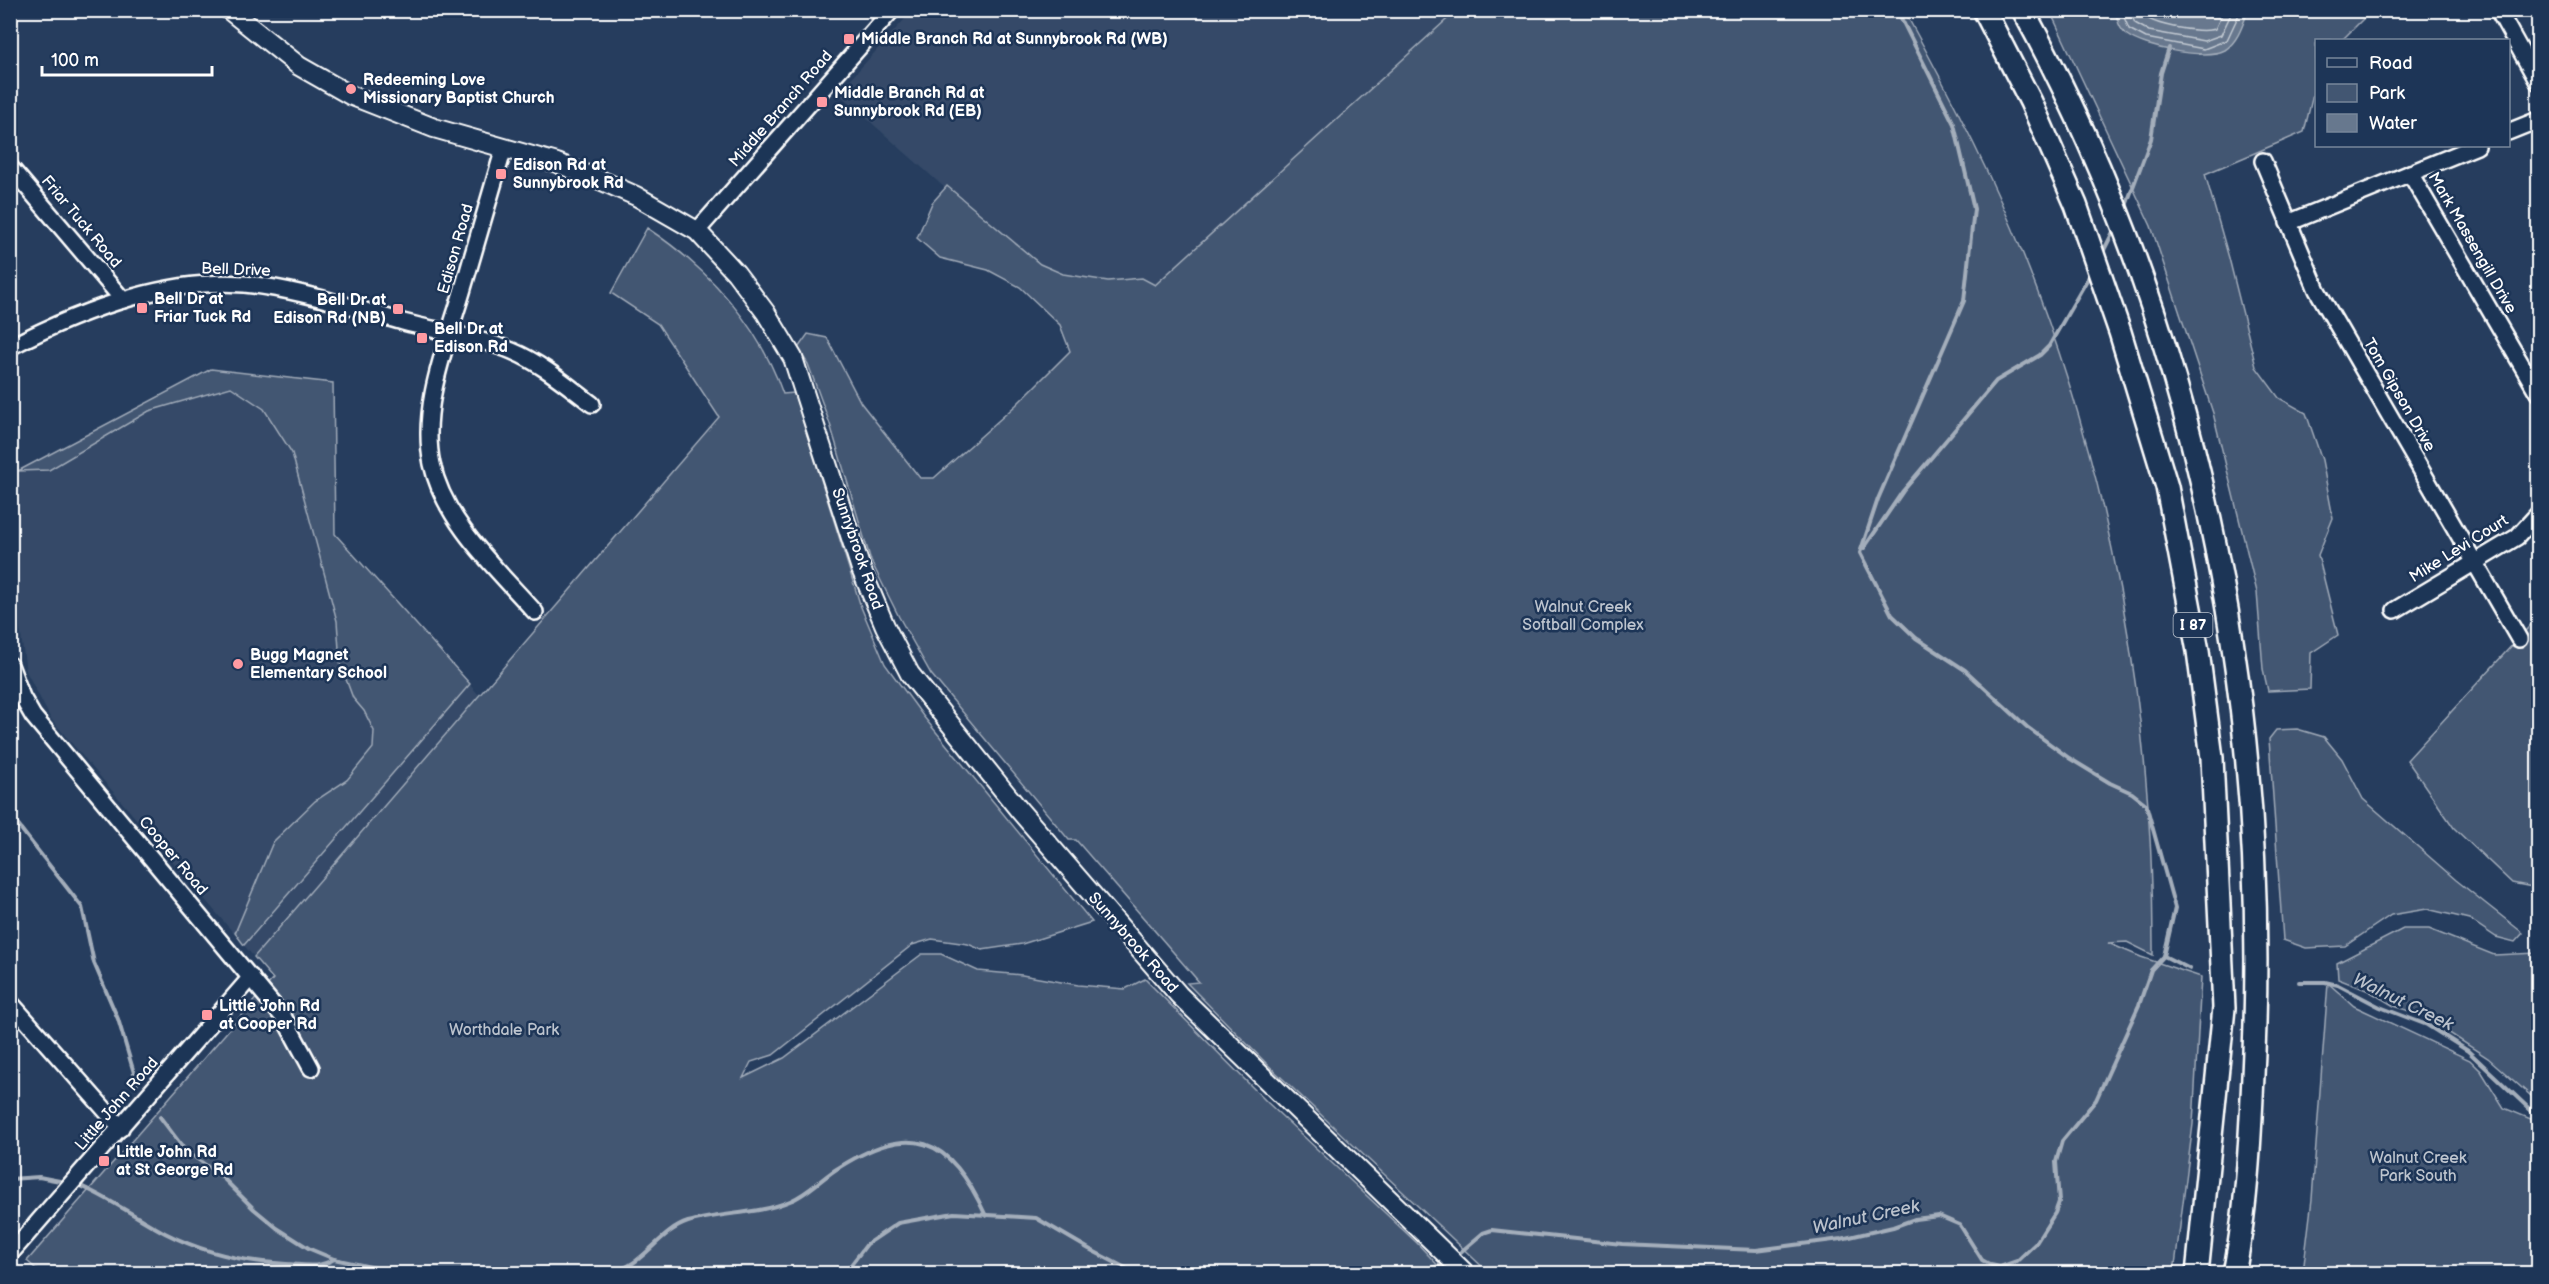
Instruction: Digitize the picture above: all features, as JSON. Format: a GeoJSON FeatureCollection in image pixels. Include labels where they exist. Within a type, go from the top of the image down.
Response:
{"type":"FeatureCollection","features":[{"type":"Feature","properties":{"kind":"highway","name":"I 87"},"geometry":{"type":"LineString","coordinates":[[1984,10],[2031,102],[2076,205],[2120,332],[2167,487],[2198,651],[2212,758],[2224,1008],[2197,1274]]}},
{"type":"Feature","properties":{"kind":"highway","name":"I 87"},"geometry":{"type":"LineString","coordinates":[[2023,10],[2101,174],[2142,280],[2191,438],[2216,541],[2247,749],[2257,971],[2247,1170],[2234,1274]]}},
{"type":"Feature","properties":{"kind":"main road","name":"Sunnybrook Road"},"geometry":{"type":"LineString","coordinates":[[229,10],[299,66],[350,95],[434,128],[504,148],[600,180],[636,196],[697,231],[736,273],[766,313],[793,358],[861,569],[885,627],[910,674],[1020,811],[1179,995],[1466,1274]]}},
{"type":"Feature","properties":{"kind":"street","name":"Middle Branch Road"},"geometry":{"type":"LineString","coordinates":[[697,231],[892,10]]}},
{"type":"Feature","properties":{"kind":"street"},"geometry":{"type":"LineString","coordinates":[[2498,10],[2538,82]]}},
{"type":"Feature","properties":{"kind":"street"},"geometry":{"type":"LineString","coordinates":[[2510,131],[2538,120]]}},
{"type":"Feature","properties":{"kind":"street"},"geometry":{"type":"LineString","coordinates":[[2288,223],[2475,147]]}},
{"type":"Feature","properties":{"kind":"street","name":"Edison Road"},"geometry":{"type":"LineString","coordinates":[[504,148],[449,335],[428,427],[432,466],[449,505],[473,543],[535,612]]}},
{"type":"Feature","properties":{"kind":"street","name":"Tom Gipson Drive"},"geometry":{"type":"LineString","coordinates":[[2263,160],[2317,290],[2519,639]]}},
{"type":"Feature","properties":{"kind":"street","name":"Friar Tuck Road"},"geometry":{"type":"LineString","coordinates":[[10,167],[123,300]]}},
{"type":"Feature","properties":{"kind":"street","name":"Mark Massengill Drive"},"geometry":{"type":"LineString","coordinates":[[2410,173],[2538,393]]}},
{"type":"Feature","properties":{"kind":"street","name":"Bell Drive"},"geometry":{"type":"LineString","coordinates":[[10,347],[89,310],[123,300],[199,285],[260,285],[513,351],[558,378],[592,404]]}},
{"type":"Feature","properties":{"kind":"street","name":"Mike Levi Court"},"geometry":{"type":"LineString","coordinates":[[2395,609],[2517,537],[2538,514]]}},
{"type":"Feature","properties":{"kind":"street","name":"Cooper Road"},"geometry":{"type":"LineString","coordinates":[[10,665],[22,697],[47,734],[284,1018],[311,1068]]}},
{"type":"Feature","properties":{"kind":"street","name":"Little John Road"},"geometry":{"type":"LineString","coordinates":[[10,1254],[251,977]]}},
{"type":"Feature","properties":{"kind":"street"},"geometry":{"type":"LineString","coordinates":[[10,1002],[121,1128]]}},
{"type":"Feature","properties":{"kind":"shaded area"},"geometry":{"type":"Polygon","coordinates":[[[912,11],[1456,11],[1106,331],[838,93],[912,11]]]}},
{"type":"Feature","properties":{"kind":"shaded area","name":"Bugg Magnet Elementary School"},"geometry":{"type":"Polygon","coordinates":[[[211,369],[333,383],[335,534],[479,695],[254,957],[51,719],[26,671],[17,607],[18,472],[211,369]]]}},
{"type":"Feature","properties":{"kind":"green space","name":"Walnut Creek Softball Complex"},"geometry":{"type":"Polygon","coordinates":[[[1904,10],[1968,132],[2023,254],[2054,338],[2081,424],[2104,511],[2122,598],[2136,687],[2146,776],[2153,955],[2127,942],[2108,943],[2141,957],[2201,977],[2193,1124],[2174,1273],[1489,1273],[1266,1063],[1187,983],[1199,982],[1076,840],[1069,840],[931,674],[871,561],[830,424],[808,364],[798,348],[808,334],[827,338],[861,403],[920,478],[934,478],[1016,405],[1070,351],[1060,325],[1020,287],[988,270],[940,258],[917,238],[932,203],[947,186],[1040,264],[1063,274],[1108,281],[1142,278],[1155,285],[1456,11],[1904,10]]]}},
{"type":"Feature","properties":{"kind":"green space"},"geometry":{"type":"Polygon","coordinates":[[[2050,11],[2371,11],[2343,39],[2315,39],[2315,86],[2304,132],[2205,174],[2256,367],[2279,398],[2306,413],[2322,460],[2333,518],[2318,555],[2338,635],[2311,653],[2310,689],[2268,691],[2263,669],[2257,592],[2213,413],[2151,226],[2050,11]]]}},
{"type":"Feature","properties":{"kind":"green space","name":"Worthdale Park"},"geometry":{"type":"Polygon","coordinates":[[[647,228],[691,261],[729,300],[760,345],[783,394],[794,393],[861,607],[885,664],[923,716],[1092,922],[1022,944],[982,950],[968,944],[932,939],[912,945],[773,1055],[751,1062],[743,1078],[784,1058],[922,954],[941,954],[978,971],[1022,975],[1078,985],[1125,989],[1145,979],[1268,1103],[1417,1243],[1445,1273],[42,1274],[27,1261],[273,979],[254,957],[719,417],[658,324],[611,293],[647,228]]]}},
{"type":"Feature","properties":{"kind":"green space"},"geometry":{"type":"Polygon","coordinates":[[[211,369],[333,383],[335,534],[470,684],[244,945],[235,933],[273,842],[315,801],[347,780],[373,748],[374,731],[364,711],[353,698],[340,663],[337,621],[292,453],[264,409],[231,387],[149,411],[49,470],[18,471],[211,369]]]}},
{"type":"Feature","properties":{"kind":"green space"},"geometry":{"type":"Polygon","coordinates":[[[2538,617],[2538,888],[2512,883],[2454,828],[2407,760],[2538,617]]]}},
{"type":"Feature","properties":{"kind":"green space"},"geometry":{"type":"Polygon","coordinates":[[[2297,729],[2324,737],[2342,759],[2363,799],[2456,880],[2523,933],[2515,942],[2496,937],[2469,919],[2427,909],[2391,915],[2345,946],[2306,948],[2283,940],[2269,739],[2276,730],[2297,729]]]}},
{"type":"Feature","properties":{"kind":"green space"},"geometry":{"type":"Polygon","coordinates":[[[2403,929],[2429,929],[2494,955],[2538,953],[2538,1102],[2488,1058],[2422,1015],[2394,1006],[2369,991],[2338,979],[2337,963],[2403,929]]]}},
{"type":"Feature","properties":{"kind":"green space","name":"Walnut Creek Park South"},"geometry":{"type":"Polygon","coordinates":[[[2328,983],[2354,1006],[2470,1060],[2481,1071],[2504,1108],[2538,1122],[2538,1273],[2303,1273],[2312,1199],[2328,983]]]}},
{"type":"Feature","properties":{"kind":"water"},"geometry":{"type":"Polygon","coordinates":[[[2116,10],[2248,11],[2240,32],[2230,47],[2216,53],[2204,54],[2160,48],[2135,40],[2122,30],[2116,10]]]}},
{"type":"Feature","properties":{"kind":"waterway"},"geometry":{"type":"LineString","coordinates":[[1456,1256],[1483,1233],[1492,1230],[1622,1244],[1756,1250],[1841,1239],[1893,1227],[1915,1219],[1939,1216],[1960,1225],[1982,1260],[2000,1267],[2017,1261],[2036,1243],[2055,1213],[2059,1202],[2056,1162],[2062,1141],[2096,1100],[2139,1005],[2151,970],[2164,956],[2175,908],[2146,804],[2132,793],[2110,783],[2069,758],[2027,727],[1965,670],[1916,638],[1892,615],[1860,553],[1878,499],[1964,301],[1974,209],[1954,124],[1897,10]]}},
{"type":"Feature","properties":{"kind":"waterway"},"geometry":{"type":"LineString","coordinates":[[2124,211],[2151,139],[2161,73],[2169,48]]}},
{"type":"Feature","properties":{"kind":"waterway"},"geometry":{"type":"LineString","coordinates":[[2101,256],[2115,228]]}},
{"type":"Feature","properties":{"kind":"waterway"},"geometry":{"type":"LineString","coordinates":[[1864,548],[1903,491],[1996,381],[2040,355],[2049,346],[2091,273]]}},
{"type":"Feature","properties":{"kind":"waterway"},"geometry":{"type":"LineString","coordinates":[[10,815],[82,907],[94,963],[118,1019],[137,1083]]}},
{"type":"Feature","properties":{"kind":"waterway","name":"Walnut Creek"},"geometry":{"type":"LineString","coordinates":[[2164,956],[2190,969]]}},
{"type":"Feature","properties":{"kind":"waterway","name":"Walnut Creek"},"geometry":{"type":"LineString","coordinates":[[2299,982],[2325,982],[2338,985],[2380,1007],[2427,1025],[2468,1051],[2538,1117]]}},
{"type":"Feature","properties":{"kind":"waterway"},"geometry":{"type":"LineString","coordinates":[[160,1117],[185,1150],[222,1177],[277,1228],[310,1249],[334,1259],[403,1274]]}},
{"type":"Feature","properties":{"kind":"waterway"},"geometry":{"type":"LineString","coordinates":[[613,1274],[640,1258],[680,1225],[701,1219],[765,1209],[790,1201],[835,1170],[885,1145],[906,1142],[925,1144],[942,1153],[957,1168],[972,1189],[986,1216]]}},
{"type":"Feature","properties":{"kind":"waterway"},"geometry":{"type":"LineString","coordinates":[[10,1179],[39,1177],[65,1182]]}},
{"type":"Feature","properties":{"kind":"waterway"},"geometry":{"type":"LineString","coordinates":[[76,1184],[165,1233],[208,1251],[270,1263],[317,1265],[334,1259]]}},
{"type":"Feature","properties":{"kind":"waterway","name":"Walnut Creek"},"geometry":{"type":"LineString","coordinates":[[844,1274],[867,1244],[898,1223],[954,1213],[1036,1218],[1137,1274]]}},
{"type":"Feature","properties":{"kind":"waterway","name":"Walnut Creek"},"geometry":{"type":"LineString","coordinates":[[1370,1274],[1389,1270],[1427,1269],[1445,1263]]}},
{"type":"Feature","properties":{"kind":"place","name":"Middle Branch Rd at Sunnybrook Rd (WB)"},"geometry":{"type":"Point","coordinates":[849,39]}},
{"type":"Feature","properties":{"kind":"place","name":"Redeeming Love Missionary Baptist Church"},"geometry":{"type":"Point","coordinates":[351,89]}},
{"type":"Feature","properties":{"kind":"place","name":"Middle Branch Rd at Sunnybrook Rd (EB)"},"geometry":{"type":"Point","coordinates":[822,102]}},
{"type":"Feature","properties":{"kind":"place","name":"Edison Rd at Sunnybrook Rd"},"geometry":{"type":"Point","coordinates":[501,174]}},
{"type":"Feature","properties":{"kind":"place","name":"Bell Dr at Friar Tuck Rd"},"geometry":{"type":"Point","coordinates":[142,308]}},
{"type":"Feature","properties":{"kind":"place","name":"Bell Dr at Edison Rd (NB)"},"geometry":{"type":"Point","coordinates":[398,309]}},
{"type":"Feature","properties":{"kind":"place","name":"Bell Dr at Edison Rd"},"geometry":{"type":"Point","coordinates":[422,338]}},
{"type":"Feature","properties":{"kind":"place","name":"Bugg Magnet Elementary School"},"geometry":{"type":"Point","coordinates":[238,664]}},
{"type":"Feature","properties":{"kind":"place","name":"Little John Rd at Cooper Rd"},"geometry":{"type":"Point","coordinates":[207,1015]}},
{"type":"Feature","properties":{"kind":"place","name":"Little John Rd at St George Rd"},"geometry":{"type":"Point","coordinates":[104,1161]}}]}
